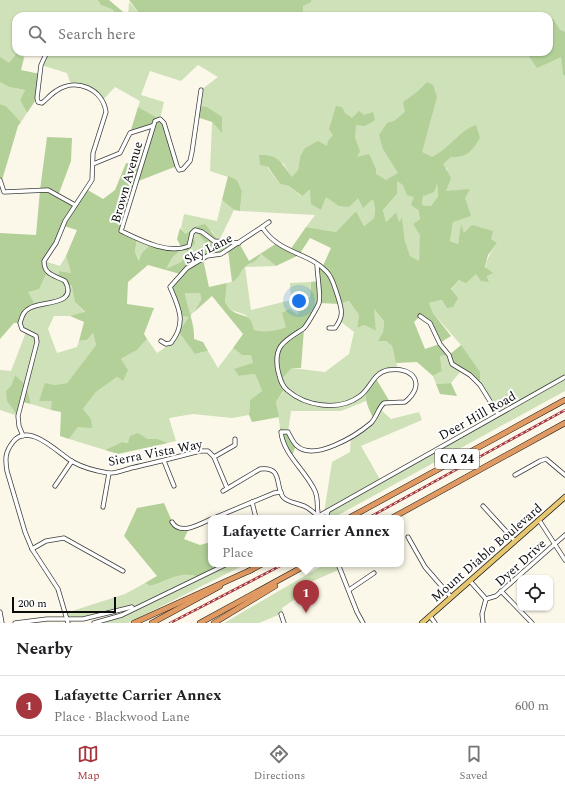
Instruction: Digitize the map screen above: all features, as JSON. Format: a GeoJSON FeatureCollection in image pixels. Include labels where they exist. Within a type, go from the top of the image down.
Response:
{"type":"FeatureCollection","features":[{"type":"Feature","properties":{"kind":"highway","name":"CA 24"},"geometry":{"type":"LineString","coordinates":[[354,515],[565,400]]}},
{"type":"Feature","properties":{"kind":"highway","name":"CA 24"},"geometry":{"type":"LineString","coordinates":[[397,515],[565,423]]}},
{"type":"Feature","properties":{"kind":"highway"},"geometry":{"type":"LineString","coordinates":[[152,623],[256,567]]}},
{"type":"Feature","properties":{"kind":"highway"},"geometry":{"type":"LineString","coordinates":[[214,623],[304,567]]}},
{"type":"Feature","properties":{"kind":"highway"},"geometry":{"type":"LineString","coordinates":[[134,623],[251,570]]}},
{"type":"Feature","properties":{"kind":"highway"},"geometry":{"type":"LineString","coordinates":[[200,623],[296,572]]}},
{"type":"Feature","properties":{"kind":"main road","name":"Mount Diablo Boulevard"},"geometry":{"type":"LineString","coordinates":[[422,623],[565,497]]}},
{"type":"Feature","properties":{"kind":"street"},"geometry":{"type":"LineString","coordinates":[[45,56],[40,65],[37,98],[38,102],[42,103],[57,90],[71,85],[87,86],[97,93],[105,106],[106,112],[93,153],[92,180],[65,221],[56,243],[44,261],[47,272],[51,276],[65,281],[68,286],[67,292],[64,298],[58,301],[35,305],[28,308],[23,314],[20,323],[22,329],[36,336],[37,342],[18,416],[19,426],[23,436],[14,440],[7,450],[5,460],[25,532],[32,549],[58,589],[68,621]]}},
{"type":"Feature","properties":{"kind":"street"},"geometry":{"type":"LineString","coordinates":[[152,126],[157,119],[160,118],[164,123],[177,166],[179,170],[183,169],[190,161],[201,90]]}},
{"type":"Feature","properties":{"kind":"street","name":"Brown Avenue"},"geometry":{"type":"LineString","coordinates":[[93,164],[120,153],[130,133],[152,126]]}},
{"type":"Feature","properties":{"kind":"street","name":"Brown Avenue"},"geometry":{"type":"LineString","coordinates":[[152,126],[121,231],[143,241],[175,250],[189,246],[192,233],[195,230],[202,232],[214,240],[238,243]]}},
{"type":"Feature","properties":{"kind":"street"},"geometry":{"type":"LineString","coordinates":[[0,180],[4,192],[48,190],[75,205]]}},
{"type":"Feature","properties":{"kind":"street","name":"Sky Lane"},"geometry":{"type":"LineString","coordinates":[[161,341],[166,344],[171,344],[179,332],[181,324],[170,287],[175,279],[187,268],[207,256],[221,254],[269,222]]}},
{"type":"Feature","properties":{"kind":"street"},"geometry":{"type":"LineString","coordinates":[[262,227],[272,239],[284,248],[317,264],[328,272],[334,284],[343,312],[340,321],[335,328],[330,328]]}},
{"type":"Feature","properties":{"kind":"street"},"geometry":{"type":"LineString","coordinates":[[317,264],[319,303],[304,328],[296,332],[281,345],[276,354],[280,381],[285,388],[307,402],[321,405],[350,401],[360,396],[375,377],[389,370],[409,372],[413,375],[416,382],[413,394],[405,402],[384,403],[370,424],[332,447],[321,450],[305,450],[296,446],[288,432],[282,432],[282,442],[312,484],[316,493],[317,515]]}},
{"type":"Feature","properties":{"kind":"street"},"geometry":{"type":"LineString","coordinates":[[420,316],[430,323],[440,344],[450,355],[452,364],[470,375],[480,385],[498,414]]}},
{"type":"Feature","properties":{"kind":"street","name":"Deer Hill Road"},"geometry":{"type":"LineString","coordinates":[[321,515],[565,377]]}},
{"type":"Feature","properties":{"kind":"street","name":"Sierra Vista Way"},"geometry":{"type":"LineString","coordinates":[[23,436],[35,437],[44,440],[72,461],[87,468],[110,473],[200,451],[208,451],[214,457]]}},
{"type":"Feature","properties":{"kind":"street"},"geometry":{"type":"LineString","coordinates":[[227,488],[214,457],[235,445],[235,439]]}},
{"type":"Feature","properties":{"kind":"street"},"geometry":{"type":"LineString","coordinates":[[515,475],[540,460],[546,459],[565,475]]}},
{"type":"Feature","properties":{"kind":"street"},"geometry":{"type":"LineString","coordinates":[[55,486],[72,461]]}},
{"type":"Feature","properties":{"kind":"street"},"geometry":{"type":"LineString","coordinates":[[164,461],[174,486]]}},
{"type":"Feature","properties":{"kind":"street"},"geometry":{"type":"LineString","coordinates":[[223,491],[260,469],[265,469],[274,473],[278,477],[281,492],[284,498],[305,506],[315,515]]}},
{"type":"Feature","properties":{"kind":"street"},"geometry":{"type":"LineString","coordinates":[[103,507],[110,473]]}},
{"type":"Feature","properties":{"kind":"street"},"geometry":{"type":"LineString","coordinates":[[221,515],[281,492]]}},
{"type":"Feature","properties":{"kind":"street"},"geometry":{"type":"LineString","coordinates":[[252,502],[255,515]]}},
{"type":"Feature","properties":{"kind":"street"},"geometry":{"type":"LineString","coordinates":[[483,506],[515,541]]}},
{"type":"Feature","properties":{"kind":"street"},"geometry":{"type":"LineString","coordinates":[[327,515],[328,511]]}},
{"type":"Feature","properties":{"kind":"street"},"geometry":{"type":"LineString","coordinates":[[172,522],[174,526],[185,529],[208,520]]}},
{"type":"Feature","properties":{"kind":"street"},"geometry":{"type":"LineString","coordinates":[[539,520],[565,560]]}},
{"type":"Feature","properties":{"kind":"street","name":"Dyer Drive"},"geometry":{"type":"LineString","coordinates":[[486,599],[493,598],[565,535]]}},
{"type":"Feature","properties":{"kind":"street"},"geometry":{"type":"LineString","coordinates":[[408,537],[425,567],[451,597]]}},
{"type":"Feature","properties":{"kind":"street"},"geometry":{"type":"LineString","coordinates":[[32,549],[46,541],[64,538],[124,571]]}},
{"type":"Feature","properties":{"kind":"street"},"geometry":{"type":"LineString","coordinates":[[94,623],[122,615],[221,567]]}},
{"type":"Feature","properties":{"kind":"street"},"geometry":{"type":"LineString","coordinates":[[339,567],[363,623]]}},
{"type":"Feature","properties":{"kind":"street"},"geometry":{"type":"LineString","coordinates":[[349,590],[374,573]]}},
{"type":"Feature","properties":{"kind":"street"},"geometry":{"type":"LineString","coordinates":[[470,581],[486,599],[482,614],[483,623]]}},
{"type":"Feature","properties":{"kind":"street"},"geometry":{"type":"LineString","coordinates":[[501,591],[532,623]]}},
{"type":"Feature","properties":{"kind":"street"},"geometry":{"type":"LineString","coordinates":[[15,623],[68,621],[96,617],[142,604]]}},
{"type":"Feature","properties":{"kind":"street"},"geometry":{"type":"LineString","coordinates":[[0,612],[2,623]]}},
{"type":"Feature","properties":{"kind":"street"},"geometry":{"type":"LineString","coordinates":[[281,614],[284,623]]}},
{"type":"Feature","properties":{"kind":"street"},"geometry":{"type":"LineString","coordinates":[[430,616],[436,623]]}},
{"type":"Feature","properties":{"kind":"green space"},"geometry":{"type":"Polygon","coordinates":[[[0,0],[101,0],[121,12],[12,12],[12,56],[14,56],[9,63],[0,63],[0,0]]]}},
{"type":"Feature","properties":{"kind":"green space"},"geometry":{"type":"Polygon","coordinates":[[[98,0],[109,0],[123,12],[115,12],[112,9],[101,5],[98,0]]]}},
{"type":"Feature","properties":{"kind":"green space"},"geometry":{"type":"Polygon","coordinates":[[[129,0],[311,0],[311,2],[303,6],[303,12],[138,12],[129,0]]]}},
{"type":"Feature","properties":{"kind":"green space"},"geometry":{"type":"Polygon","coordinates":[[[187,0],[565,0],[565,391],[338,515],[328,515],[328,511],[324,513],[332,462],[350,452],[351,435],[370,424],[380,409],[391,419],[419,412],[422,420],[361,446],[381,481],[498,414],[480,385],[469,358],[461,345],[433,313],[429,303],[443,300],[459,280],[476,273],[489,281],[486,271],[487,261],[497,243],[464,234],[461,225],[458,244],[450,241],[453,222],[446,191],[447,168],[414,197],[420,219],[413,224],[421,235],[419,261],[410,257],[405,241],[402,219],[399,223],[396,212],[386,222],[383,210],[397,194],[386,180],[328,141],[328,146],[300,157],[298,170],[292,178],[283,163],[267,167],[280,184],[289,186],[301,196],[311,190],[321,210],[326,196],[373,199],[375,209],[374,218],[364,226],[356,211],[336,232],[306,227],[315,215],[240,211],[242,191],[237,180],[210,171],[212,122],[222,133],[199,106],[201,90],[218,77],[198,65],[181,81],[150,71],[141,95],[164,102],[160,119],[138,107],[140,101],[115,87],[102,101],[87,86],[71,85],[67,73],[41,65],[45,56],[553,56],[553,12],[174,12],[187,0]]]}},
{"type":"Feature","properties":{"kind":"green space"},"geometry":{"type":"Polygon","coordinates":[[[129,2],[138,12],[128,12],[129,2]]]}},
{"type":"Feature","properties":{"kind":"green space"},"geometry":{"type":"Polygon","coordinates":[[[553,19],[560,30],[565,32],[565,76],[563,74],[561,57],[537,68],[529,56],[553,56],[553,19]]]}},
{"type":"Feature","properties":{"kind":"green space"},"geometry":{"type":"Polygon","coordinates":[[[14,56],[20,56],[24,58],[21,70],[40,74],[37,98],[27,113],[20,100],[25,90],[9,87],[0,82],[0,57],[9,63],[14,56]]]}},
{"type":"Feature","properties":{"kind":"green space"},"geometry":{"type":"Polygon","coordinates":[[[0,82],[9,87],[25,90],[20,100],[27,113],[21,122],[6,106],[0,104],[0,82]]]}},
{"type":"Feature","properties":{"kind":"green space"},"geometry":{"type":"Polygon","coordinates":[[[427,82],[433,85],[437,97],[422,152],[432,157],[470,127],[476,125],[480,138],[468,153],[457,157],[451,157],[443,164],[451,178],[446,191],[470,189],[465,198],[471,216],[453,222],[450,241],[458,244],[461,224],[464,233],[472,225],[493,231],[491,239],[497,243],[488,255],[485,267],[493,273],[487,276],[489,282],[481,281],[476,274],[466,283],[459,280],[451,289],[458,298],[453,307],[447,308],[442,300],[429,303],[433,313],[451,336],[440,343],[449,355],[440,356],[442,371],[433,376],[417,362],[396,363],[392,346],[386,341],[378,341],[383,332],[384,321],[374,309],[376,331],[364,325],[357,328],[359,315],[349,301],[340,304],[319,303],[304,329],[301,368],[292,368],[280,381],[285,388],[276,402],[279,417],[252,422],[249,415],[250,400],[262,391],[255,374],[239,376],[234,369],[253,363],[251,355],[242,355],[233,348],[243,334],[212,296],[193,313],[201,300],[200,293],[185,293],[193,327],[194,339],[203,342],[208,351],[195,354],[179,332],[189,317],[180,316],[170,287],[180,274],[148,265],[128,282],[127,304],[154,308],[144,334],[147,339],[137,350],[121,359],[128,370],[123,381],[117,377],[96,392],[83,409],[91,419],[92,428],[78,427],[69,439],[60,436],[61,412],[51,410],[52,401],[39,401],[45,383],[54,385],[67,383],[96,345],[93,333],[87,340],[79,341],[84,322],[70,316],[85,312],[75,302],[72,286],[59,278],[59,271],[71,273],[66,256],[77,230],[64,226],[56,243],[44,261],[47,272],[39,289],[28,292],[35,305],[28,308],[20,323],[14,323],[0,339],[0,233],[36,235],[47,137],[72,138],[71,161],[58,196],[75,205],[86,189],[103,199],[115,190],[126,163],[141,165],[152,127],[130,133],[138,107],[160,119],[164,123],[177,166],[136,182],[121,231],[137,238],[135,252],[139,261],[142,253],[152,243],[175,250],[182,249],[177,239],[180,228],[186,234],[194,227],[205,224],[219,241],[239,243],[249,261],[277,243],[290,250],[306,227],[336,232],[356,211],[364,226],[374,218],[375,209],[373,199],[363,208],[358,198],[349,207],[339,206],[326,197],[321,210],[311,204],[310,190],[302,196],[289,186],[280,184],[268,167],[260,165],[259,155],[271,156],[279,160],[292,177],[298,170],[300,157],[305,148],[318,141],[327,146],[328,141],[333,135],[329,129],[336,106],[342,107],[345,113],[352,118],[359,111],[364,115],[373,112],[375,120],[365,126],[356,125],[355,138],[360,151],[357,157],[369,154],[376,169],[376,174],[386,180],[398,173],[383,149],[379,135],[387,123],[394,121],[405,112],[403,102],[417,92],[427,82]],[[397,181],[397,194],[383,210],[386,222],[396,212],[399,222],[402,218],[405,241],[410,256],[419,261],[420,235],[413,224],[420,219],[418,210],[411,205],[414,197],[407,195],[403,185],[397,181]],[[437,183],[434,192],[423,196],[422,205],[431,206],[438,196],[437,183]],[[195,230],[192,233],[195,243],[188,251],[182,249],[172,258],[166,269],[181,262],[186,256],[194,256],[209,247],[195,230]],[[310,238],[299,255],[276,266],[261,254],[257,260],[245,267],[232,282],[228,250],[203,259],[209,287],[227,283],[225,302],[230,309],[235,313],[246,316],[250,320],[254,330],[263,331],[274,331],[286,327],[282,313],[289,309],[298,315],[300,301],[310,297],[311,282],[318,281],[317,264],[322,268],[331,248],[310,238]],[[420,316],[414,322],[425,349],[440,344],[430,323],[420,316]]]}},
{"type":"Feature","properties":{"kind":"green space"},"geometry":{"type":"Polygon","coordinates":[[[0,104],[6,106],[21,122],[18,126],[0,187],[0,104]]]}},
{"type":"Feature","properties":{"kind":"green space"},"geometry":{"type":"Polygon","coordinates":[[[199,106],[207,107],[222,117],[222,133],[212,122],[197,117],[199,106]]]}},
{"type":"Feature","properties":{"kind":"green space"},"geometry":{"type":"Polygon","coordinates":[[[228,176],[237,180],[242,191],[240,211],[234,210],[222,200],[228,176]]]}},
{"type":"Feature","properties":{"kind":"green space"},"geometry":{"type":"Polygon","coordinates":[[[437,182],[438,196],[431,206],[422,205],[423,196],[437,182]]]}},
{"type":"Feature","properties":{"kind":"green space"},"geometry":{"type":"Polygon","coordinates":[[[222,200],[234,210],[219,241],[212,231],[194,227],[186,234],[181,228],[184,214],[217,221],[222,200]]]}},
{"type":"Feature","properties":{"kind":"green space"},"geometry":{"type":"Polygon","coordinates":[[[195,230],[209,246],[194,256],[186,256],[181,262],[165,270],[172,258],[182,249],[195,230]]]}},
{"type":"Feature","properties":{"kind":"green space"},"geometry":{"type":"Polygon","coordinates":[[[137,238],[152,243],[140,262],[135,252],[137,238]]]}},
{"type":"Feature","properties":{"kind":"green space"},"geometry":{"type":"Polygon","coordinates":[[[261,254],[276,266],[245,267],[257,259],[261,254]]]}},
{"type":"Feature","properties":{"kind":"green space"},"geometry":{"type":"Polygon","coordinates":[[[66,256],[71,273],[59,271],[59,278],[73,286],[75,302],[85,313],[70,316],[54,316],[48,329],[57,353],[77,347],[79,341],[87,340],[93,333],[96,345],[67,383],[54,385],[39,401],[53,401],[51,410],[31,404],[26,385],[15,375],[11,386],[18,416],[0,410],[0,370],[11,371],[26,332],[20,323],[28,292],[44,261],[60,266],[66,256]]]}},
{"type":"Feature","properties":{"kind":"green space"},"geometry":{"type":"Polygon","coordinates":[[[245,267],[251,310],[291,300],[290,283],[311,282],[310,294],[301,312],[289,325],[277,331],[267,332],[254,330],[246,315],[231,310],[225,302],[227,283],[237,278],[245,267]]]}},
{"type":"Feature","properties":{"kind":"green space"},"geometry":{"type":"Polygon","coordinates":[[[185,293],[200,293],[201,300],[190,317],[195,354],[208,351],[218,368],[233,348],[242,355],[251,354],[253,363],[239,376],[255,374],[262,391],[250,400],[249,415],[232,418],[193,414],[169,418],[176,441],[168,443],[158,439],[128,443],[122,442],[105,450],[69,439],[78,427],[91,419],[83,409],[96,392],[117,377],[123,381],[121,359],[137,350],[147,339],[157,353],[172,341],[176,334],[180,316],[189,317],[185,293]]]}},
{"type":"Feature","properties":{"kind":"green space"},"geometry":{"type":"Polygon","coordinates":[[[349,301],[359,315],[357,328],[364,325],[376,331],[373,308],[384,321],[383,332],[379,341],[386,341],[392,346],[398,370],[384,372],[366,388],[366,401],[341,411],[291,411],[288,432],[280,427],[276,402],[285,389],[280,381],[292,368],[325,372],[349,354],[354,332],[340,321],[340,304],[349,301]]]}},
{"type":"Feature","properties":{"kind":"green space"},"geometry":{"type":"Polygon","coordinates":[[[461,345],[480,372],[480,385],[458,367],[451,360],[449,355],[461,345]]]}},
{"type":"Feature","properties":{"kind":"green space"},"geometry":{"type":"Polygon","coordinates":[[[449,355],[462,370],[451,383],[436,384],[433,376],[442,371],[440,356],[449,355]]]}},
{"type":"Feature","properties":{"kind":"green space"},"geometry":{"type":"Polygon","coordinates":[[[15,375],[26,385],[31,404],[22,402],[18,416],[7,401],[6,391],[11,386],[15,375]]]}},
{"type":"Feature","properties":{"kind":"green space"},"geometry":{"type":"Polygon","coordinates":[[[375,377],[390,402],[386,402],[374,420],[368,407],[366,393],[375,377]]]}},
{"type":"Feature","properties":{"kind":"green space"},"geometry":{"type":"Polygon","coordinates":[[[451,383],[457,396],[440,394],[436,384],[451,383]]]}},
{"type":"Feature","properties":{"kind":"green space"},"geometry":{"type":"Polygon","coordinates":[[[280,427],[288,432],[296,446],[292,455],[282,442],[280,427]]]}},
{"type":"Feature","properties":{"kind":"green space"},"geometry":{"type":"Polygon","coordinates":[[[138,433],[147,439],[158,439],[168,443],[118,454],[105,450],[122,442],[128,443],[130,436],[138,433]]]}},
{"type":"Feature","properties":{"kind":"green space"},"geometry":{"type":"Polygon","coordinates":[[[164,503],[174,526],[189,528],[184,539],[200,545],[208,543],[208,567],[221,567],[199,577],[192,575],[180,575],[150,586],[145,583],[157,576],[124,536],[137,508],[164,503]]]}},
{"type":"Feature","properties":{"kind":"green space"},"geometry":{"type":"Polygon","coordinates":[[[221,567],[240,567],[128,623],[94,623],[122,615],[139,605],[96,617],[67,619],[66,613],[125,594],[145,583],[150,586],[179,575],[192,575],[199,577],[221,567]]]}},
{"type":"Feature","properties":{"kind":"green space"},"geometry":{"type":"Polygon","coordinates":[[[320,567],[336,567],[338,570],[311,582],[315,592],[304,593],[282,608],[283,613],[259,623],[224,623],[320,567]]]}},
{"type":"Feature","properties":{"kind":"railway"},"geometry":{"type":"LineString","coordinates":[[373,515],[565,410]]}},
{"type":"Feature","properties":{"kind":"railway"},"geometry":{"type":"LineString","coordinates":[[170,623],[278,567]]}},
{"type":"Feature","properties":{"kind":"place","name":"Lafayette Carrier Annex"},"geometry":{"type":"Point","coordinates":[306,613]}}]}
